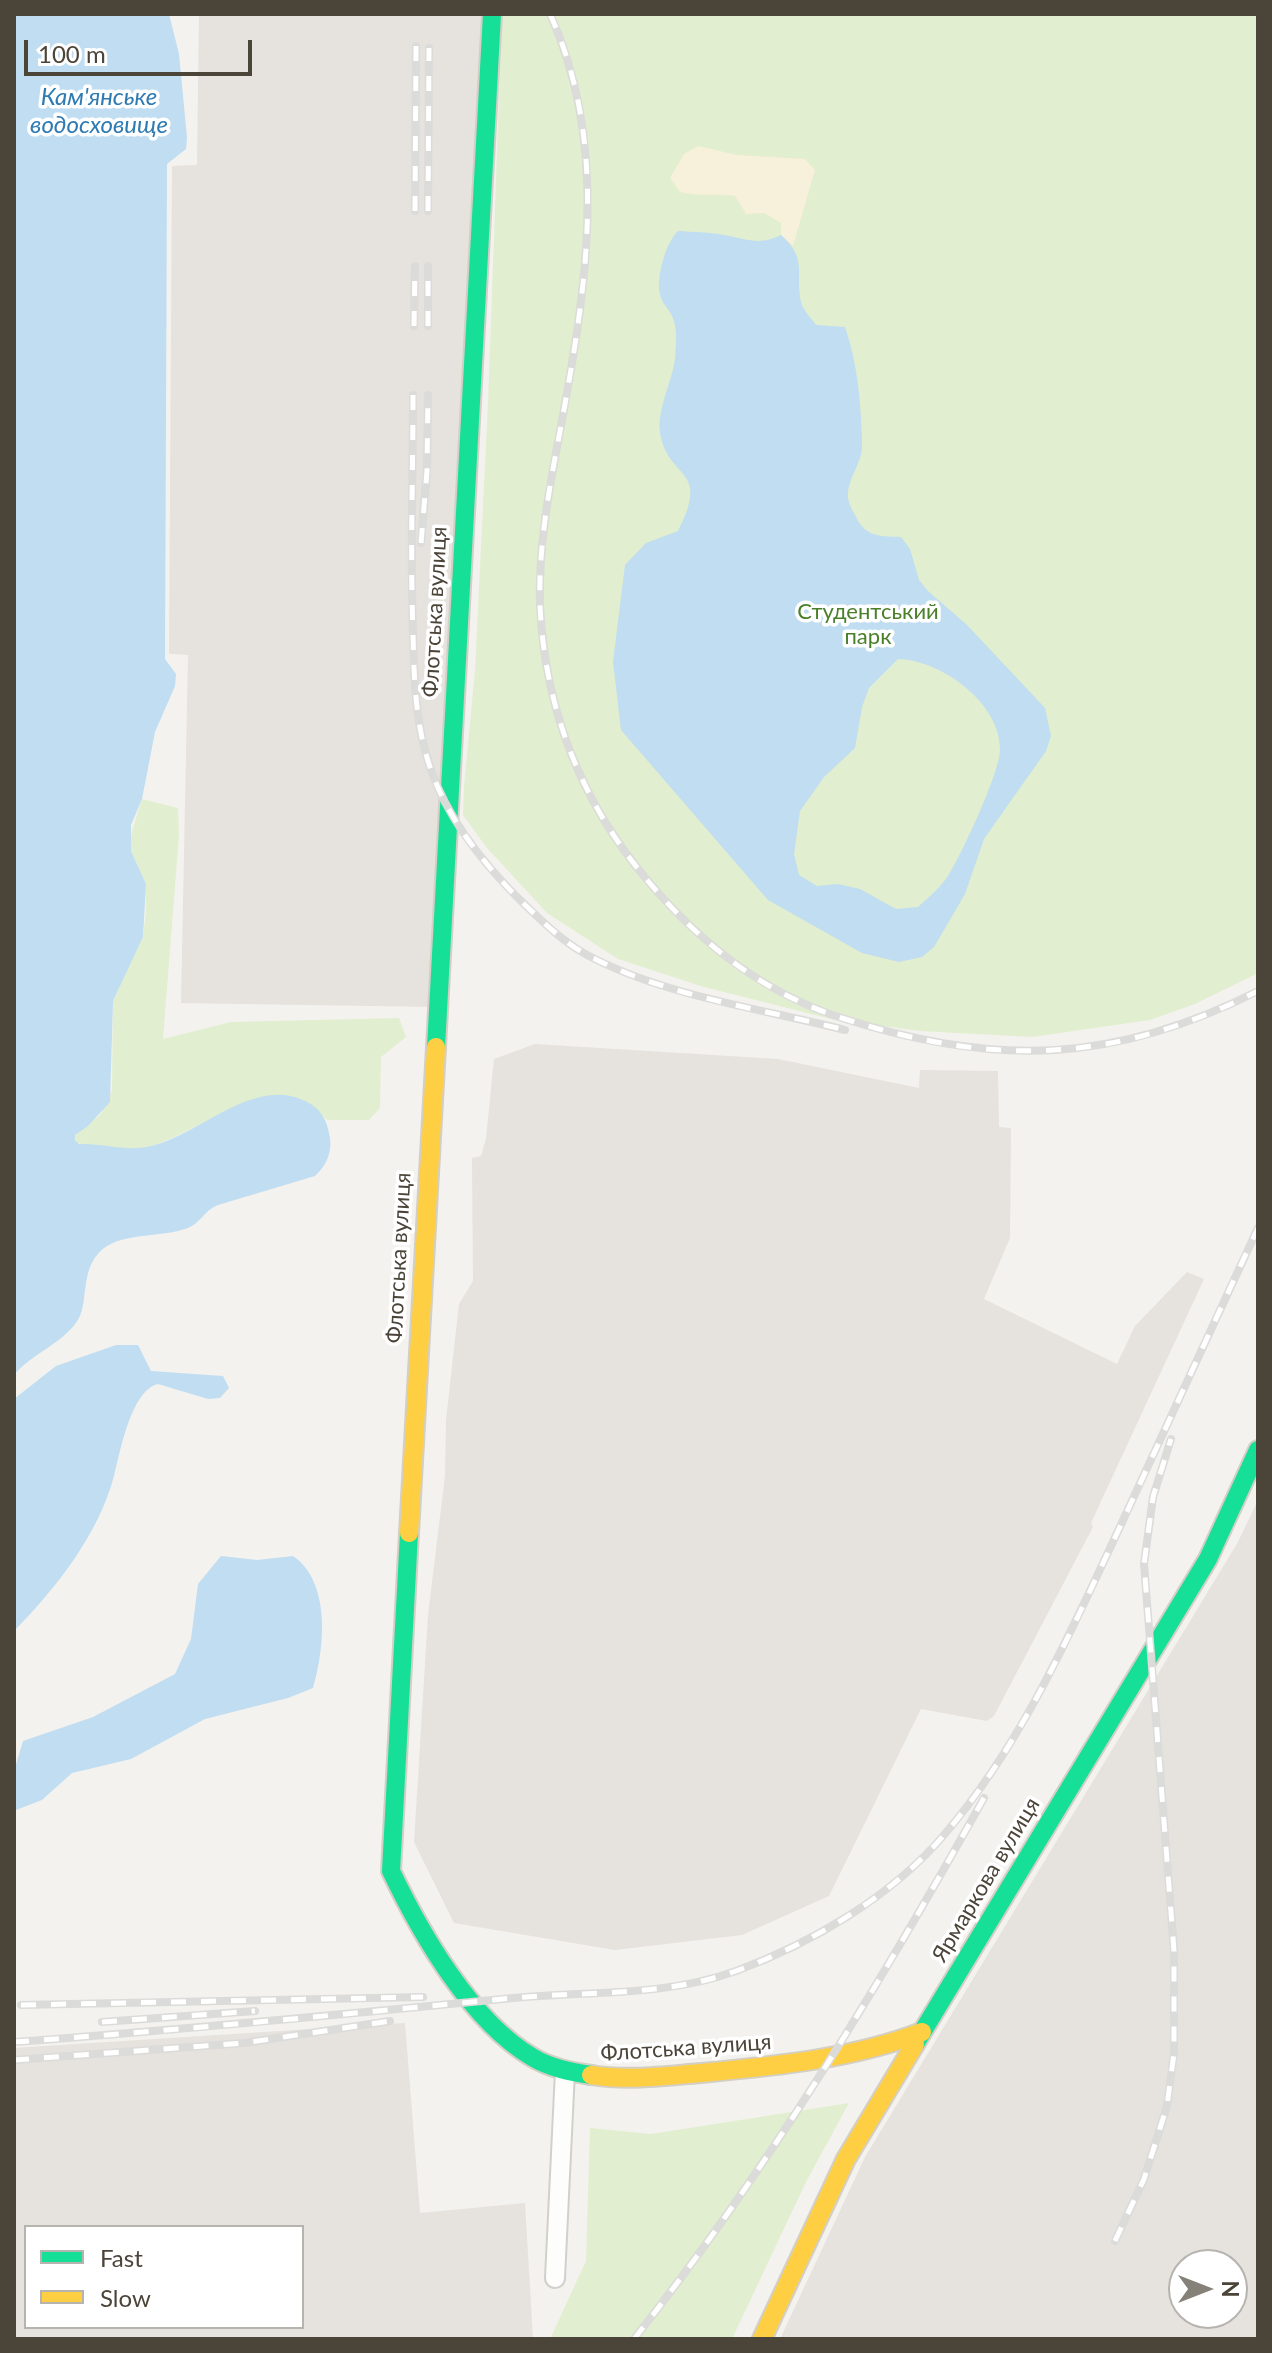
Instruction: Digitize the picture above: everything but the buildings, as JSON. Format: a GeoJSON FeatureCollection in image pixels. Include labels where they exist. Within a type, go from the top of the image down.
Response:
{"type":"FeatureCollection","features":[{"type":"Feature","properties":{"kind":"street","name":"Флотська вулиця"},"geometry":{"type":"LineString","coordinates":[[492,14],[391,1871],[400,1895],[485,2019],[532,2057],[565,2071],[620,2080],[780,2066],[888,2045],[922,2032]]}},
{"type":"Feature","properties":{"kind":"street","name":"Ярмаркова вулиця"},"geometry":{"type":"LineString","coordinates":[[762,2339],[846,2159],[1208,1559],[1258,1450]]}},
{"type":"Feature","properties":{"kind":"street"},"geometry":{"type":"LineString","coordinates":[[555,2278],[565,2071]]}},
{"type":"Feature","properties":{"kind":"shaded area"},"geometry":{"type":"Polygon","coordinates":[[[199,14],[486,14],[433,1007],[181,1003],[188,655],[169,654],[172,166],[197,165],[199,14]]]}},
{"type":"Feature","properties":{"kind":"shaded area"},"geometry":{"type":"Polygon","coordinates":[[[535,1044],[778,1059],[919,1088],[920,1070],[998,1071],[999,1127],[1011,1128],[1010,1238],[984,1299],[1117,1364],[1135,1326],[1187,1272],[1204,1279],[1091,1523],[1093,1527],[994,1716],[987,1721],[921,1709],[829,1896],[742,1935],[615,1950],[454,1923],[414,1842],[428,1615],[445,1476],[446,1420],[459,1304],[473,1281],[472,1158],[481,1156],[486,1139],[494,1059],[535,1044]]]}},
{"type":"Feature","properties":{"kind":"shaded area"},"geometry":{"type":"Polygon","coordinates":[[[1258,1500],[1258,2339],[780,2339],[865,2157],[1238,1542],[1258,1500]]]}},
{"type":"Feature","properties":{"kind":"shaded area"},"geometry":{"type":"Polygon","coordinates":[[[405,2023],[420,2213],[525,2203],[533,2339],[14,2339],[14,2048],[405,2023]]]}},
{"type":"Feature","properties":{"kind":"green space","name":"Студентський парк"},"geometry":{"type":"Polygon","coordinates":[[[502,14],[1258,14],[1258,973],[1195,1004],[1150,1020],[1032,1037],[920,1031],[831,1019],[704,987],[618,959],[547,913],[487,848],[463,815],[475,670],[488,403],[502,14]]]}},
{"type":"Feature","properties":{"kind":"green space"},"geometry":{"type":"Polygon","coordinates":[[[142,799],[178,808],[179,835],[163,1039],[231,1022],[399,1018],[406,1037],[381,1057],[380,1108],[369,1120],[327,1120],[306,1104],[285,1098],[263,1099],[240,1105],[151,1146],[123,1149],[76,1143],[75,1135],[100,1115],[112,1091],[113,1001],[143,937],[146,884],[131,851],[130,838],[142,799]]]}},
{"type":"Feature","properties":{"kind":"green space"},"geometry":{"type":"Polygon","coordinates":[[[849,2103],[806,2182],[732,2339],[550,2339],[586,2261],[590,2128],[651,2134],[849,2103]]]}},
{"type":"Feature","properties":{"kind":"sand"},"geometry":{"type":"Polygon","coordinates":[[[698,146],[737,155],[805,159],[815,170],[793,246],[781,235],[781,223],[764,213],[746,214],[735,196],[680,192],[670,178],[684,154],[698,146]]]}},
{"type":"Feature","properties":{"kind":"water","name":"Кам'янське водосховище"},"geometry":{"type":"Polygon","coordinates":[[[14,14],[169,14],[179,54],[187,138],[186,149],[167,164],[165,659],[176,674],[175,686],[155,732],[142,799],[131,825],[131,851],[146,884],[143,937],[113,1001],[110,1102],[75,1135],[75,1140],[79,1144],[147,1147],[185,1133],[244,1102],[263,1096],[283,1095],[303,1100],[319,1111],[327,1125],[330,1149],[315,1176],[218,1205],[185,1229],[125,1239],[107,1246],[98,1253],[88,1272],[79,1318],[66,1334],[14,1375],[14,14]]]}},
{"type":"Feature","properties":{"kind":"water"},"geometry":{"type":"Polygon","coordinates":[[[678,231],[695,232],[759,241],[781,235],[795,251],[803,308],[816,325],[845,327],[853,356],[862,445],[848,495],[859,522],[873,534],[901,537],[910,549],[919,580],[928,591],[967,625],[1045,708],[1051,736],[1046,751],[984,839],[965,894],[934,947],[922,957],[899,962],[862,953],[768,900],[621,730],[613,662],[625,565],[646,543],[678,531],[691,495],[689,484],[664,448],[660,432],[661,414],[675,359],[676,337],[672,316],[661,297],[659,279],[666,251],[678,231]],[[898,659],[869,688],[862,707],[855,748],[824,777],[800,811],[794,854],[799,875],[817,886],[838,884],[860,889],[896,909],[918,907],[948,876],[987,794],[1000,750],[998,733],[980,701],[949,676],[915,661],[898,659]]]}},
{"type":"Feature","properties":{"kind":"water"},"geometry":{"type":"Polygon","coordinates":[[[116,1345],[138,1345],[151,1371],[223,1376],[229,1388],[220,1398],[208,1399],[158,1384],[141,1398],[123,1438],[114,1476],[98,1519],[46,1597],[14,1631],[14,1399],[56,1366],[116,1345]]]}},
{"type":"Feature","properties":{"kind":"water"},"geometry":{"type":"Polygon","coordinates":[[[221,1556],[257,1560],[293,1556],[305,1567],[314,1582],[322,1617],[320,1654],[313,1688],[288,1698],[205,1719],[131,1759],[72,1773],[42,1800],[16,1810],[14,1771],[23,1741],[93,1717],[175,1674],[191,1639],[198,1584],[221,1556]]]}},
{"type":"Feature","properties":{"kind":"railway"},"geometry":{"type":"LineString","coordinates":[[550,14],[569,64],[581,115],[587,218],[578,322],[543,538],[540,583],[543,644],[559,717],[571,752],[586,786],[624,851],[690,926],[761,981],[815,1008],[901,1035],[1005,1050],[1055,1050],[1105,1044],[1155,1032],[1205,1015],[1258,991]]}},
{"type":"Feature","properties":{"kind":"railway"},"geometry":{"type":"LineString","coordinates":[[415,211],[416,46]]}},
{"type":"Feature","properties":{"kind":"railway"},"geometry":{"type":"LineString","coordinates":[[428,211],[429,48]]}},
{"type":"Feature","properties":{"kind":"railway"},"geometry":{"type":"LineString","coordinates":[[414,326],[415,266]]}},
{"type":"Feature","properties":{"kind":"railway"},"geometry":{"type":"LineString","coordinates":[[428,266],[428,326]]}},
{"type":"Feature","properties":{"kind":"railway"},"geometry":{"type":"LineString","coordinates":[[413,395],[412,573],[416,701],[431,770],[457,823],[492,871],[536,916],[564,940],[595,959],[686,993],[845,1030]]}},
{"type":"Feature","properties":{"kind":"railway"},"geometry":{"type":"LineString","coordinates":[[421,543],[427,471],[428,395]]}},
{"type":"Feature","properties":{"kind":"railway"},"geometry":{"type":"LineString","coordinates":[[14,2042],[681,1985],[765,1960],[849,1916],[900,1878],[944,1835],[997,1765],[1020,1727],[1081,1611],[1258,1228]]}},
{"type":"Feature","properties":{"kind":"railway"},"geometry":{"type":"LineString","coordinates":[[1115,2241],[1144,2179],[1167,2106],[1174,2053],[1174,1951],[1144,1564],[1153,1497],[1171,1439]]}},
{"type":"Feature","properties":{"kind":"railway"},"geometry":{"type":"LineString","coordinates":[[634,2339],[730,2210],[820,2076],[984,1798]]}},
{"type":"Feature","properties":{"kind":"railway"},"geometry":{"type":"LineString","coordinates":[[21,2005],[423,1997]]}},
{"type":"Feature","properties":{"kind":"railway"},"geometry":{"type":"LineString","coordinates":[[102,2022],[255,2011]]}},
{"type":"Feature","properties":{"kind":"railway"},"geometry":{"type":"LineString","coordinates":[[14,2060],[244,2043],[390,2021]]}},
{"type":"Feature","properties":{"kind":"traffic: fast"},"geometry":{"type":"LineString","coordinates":[[436,1047],[492,14]]}},
{"type":"Feature","properties":{"kind":"traffic: fast"},"geometry":{"type":"LineString","coordinates":[[915,2044],[1208,1559],[1258,1450]]}},
{"type":"Feature","properties":{"kind":"traffic: fast"},"geometry":{"type":"LineString","coordinates":[[409,1533],[391,1871],[433,1948],[488,2022],[539,2061],[591,2075]]}},
{"type":"Feature","properties":{"kind":"traffic: slow"},"geometry":{"type":"LineString","coordinates":[[409,1533],[436,1047]]}},
{"type":"Feature","properties":{"kind":"traffic: slow"},"geometry":{"type":"LineString","coordinates":[[591,2075],[646,2077],[785,2064],[868,2049],[922,2032]]}},
{"type":"Feature","properties":{"kind":"traffic: slow"},"geometry":{"type":"LineString","coordinates":[[762,2339],[846,2159],[915,2044]]}}]}
